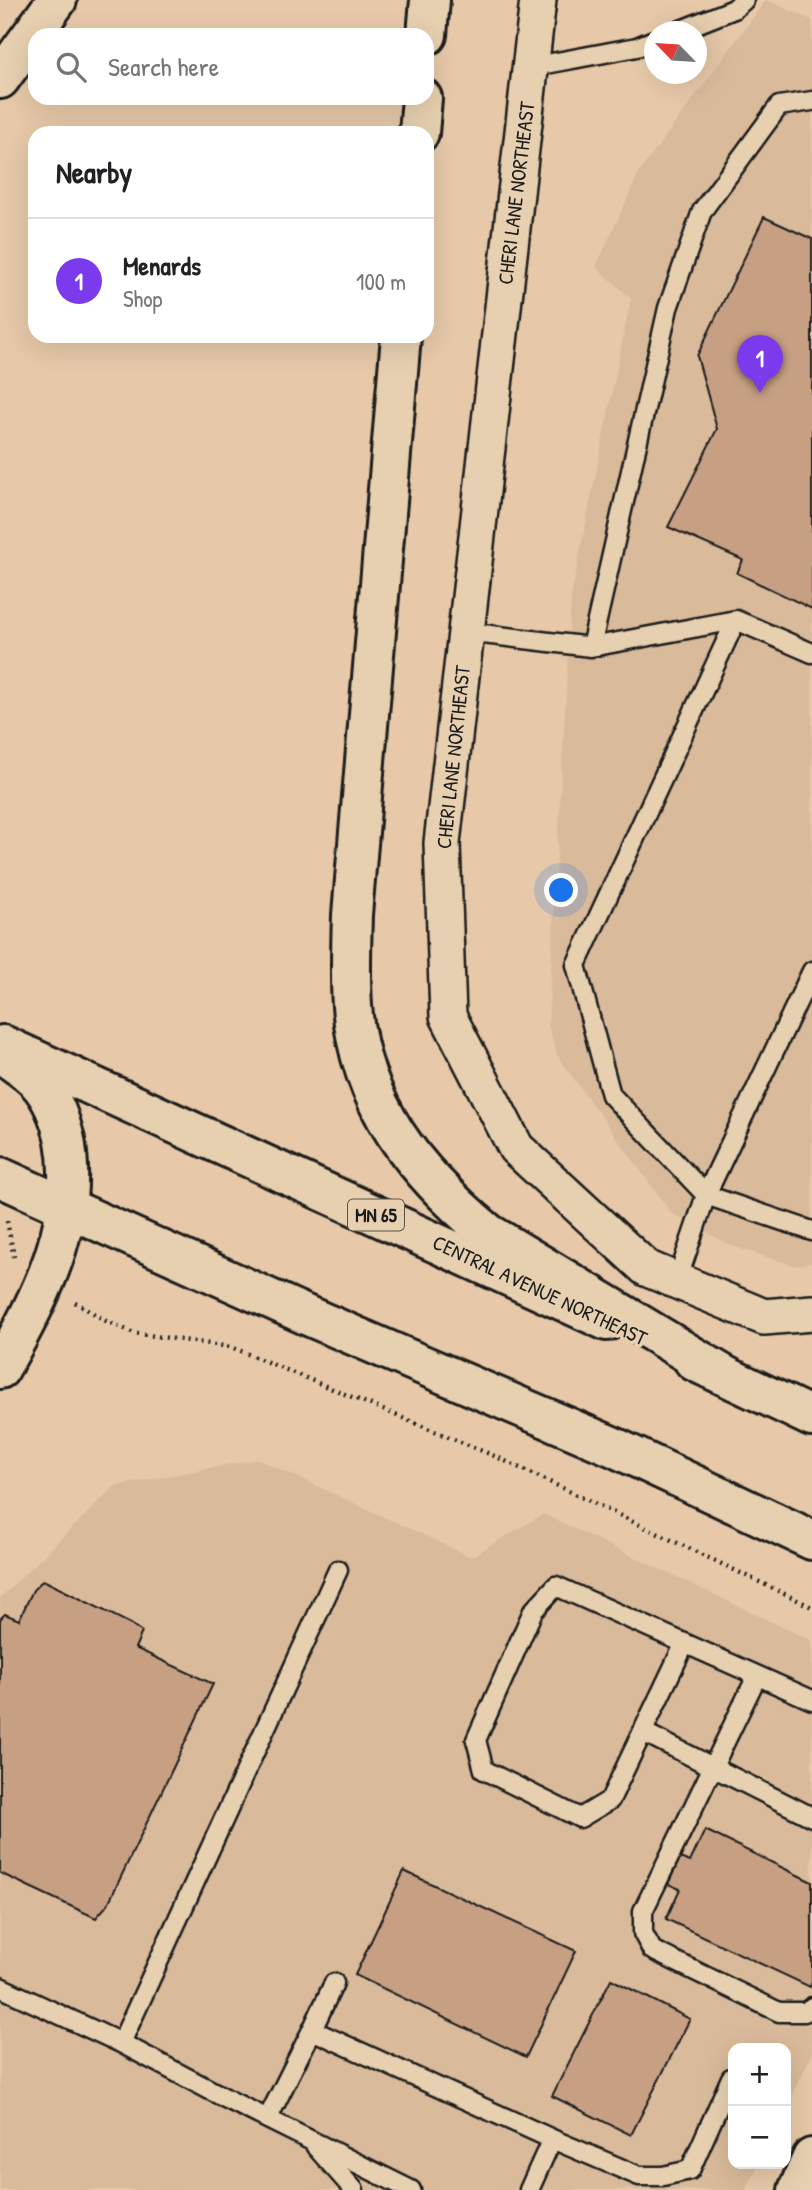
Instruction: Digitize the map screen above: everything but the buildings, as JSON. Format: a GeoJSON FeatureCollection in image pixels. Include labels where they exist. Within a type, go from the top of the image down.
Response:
{"type":"FeatureCollection","features":[{"type":"Feature","properties":{"kind":"main road"},"geometry":{"type":"LineString","coordinates":[[37,28],[57,0]]}},
{"type":"Feature","properties":{"kind":"main road"},"geometry":{"type":"LineString","coordinates":[[428,28],[430,0]]}},
{"type":"Feature","properties":{"kind":"main road"},"geometry":{"type":"LineString","coordinates":[[0,79],[28,40]]}},
{"type":"Feature","properties":{"kind":"main road"},"geometry":{"type":"LineString","coordinates":[[420,126],[421,105]]}},
{"type":"Feature","properties":{"kind":"main road"},"geometry":{"type":"LineString","coordinates":[[400,343],[352,915],[352,1008],[367,1076],[377,1105],[414,1159],[455,1205],[488,1233],[723,1375]]}},
{"type":"Feature","properties":{"kind":"main road","name":"CENTRAL AVENUE NORTHEAST"},"geometry":{"type":"LineString","coordinates":[[0,1043],[812,1417]]}},
{"type":"Feature","properties":{"kind":"main road"},"geometry":{"type":"LineString","coordinates":[[0,1052],[38,1081],[55,1107],[69,1162],[62,1234],[44,1284],[0,1369]]}},
{"type":"Feature","properties":{"kind":"main road"},"geometry":{"type":"LineString","coordinates":[[0,1177],[306,1315],[614,1447],[812,1540]]}},
{"type":"Feature","properties":{"kind":"main road"},"geometry":{"type":"LineString","coordinates":[[797,2190],[812,2158]]}},
{"type":"Feature","properties":{"kind":"street","name":"CHERI LANE NORTHEAST"},"geometry":{"type":"LineString","coordinates":[[538,0],[442,843],[447,1016],[516,1148],[646,1268],[764,1317],[812,1313]]}},
{"type":"Feature","properties":{"kind":"lane"},"geometry":{"type":"LineString","coordinates":[[704,21],[734,9],[744,0]]}},
{"type":"Feature","properties":{"kind":"lane"},"geometry":{"type":"LineString","coordinates":[[530,67],[644,44]]}},
{"type":"Feature","properties":{"kind":"lane"},"geometry":{"type":"LineString","coordinates":[[591,647],[668,308],[702,211],[779,106],[812,101]]}},
{"type":"Feature","properties":{"kind":"lane"},"geometry":{"type":"LineString","coordinates":[[466,632],[591,647],[736,620],[812,653]]}},
{"type":"Feature","properties":{"kind":"lane"},"geometry":{"type":"LineString","coordinates":[[736,620],[576,965],[611,1095],[705,1195],[812,1231]]}},
{"type":"Feature","properties":{"kind":"lane"},"geometry":{"type":"LineString","coordinates":[[677,1281],[705,1195],[812,971]]}},
{"type":"Feature","properties":{"kind":"lane"},"geometry":{"type":"LineString","coordinates":[[121,2042],[338,1570]]}},
{"type":"Feature","properties":{"kind":"lane"},"geometry":{"type":"LineString","coordinates":[[685,1643],[610,1800],[580,1818],[484,1770],[477,1740],[533,1611],[556,1586],[685,1643],[757,1676],[812,1700]]}},
{"type":"Feature","properties":{"kind":"lane"},"geometry":{"type":"LineString","coordinates":[[757,1676],[643,1911],[643,1933],[652,1950],[779,2012],[805,2012],[812,2007]]}},
{"type":"Feature","properties":{"kind":"lane"},"geometry":{"type":"LineString","coordinates":[[643,1732],[812,1817]]}},
{"type":"Feature","properties":{"kind":"lane"},"geometry":{"type":"LineString","coordinates":[[268,2118],[334,1983]]}},
{"type":"Feature","properties":{"kind":"lane"},"geometry":{"type":"LineString","coordinates":[[0,1987],[121,2042],[411,2190]]}},
{"type":"Feature","properties":{"kind":"lane"},"geometry":{"type":"LineString","coordinates":[[312,2030],[552,2139],[639,2175],[663,2176],[690,2170],[728,2086]]}},
{"type":"Feature","properties":{"kind":"lane"},"geometry":{"type":"LineString","coordinates":[[309,2139],[354,2190]]}},
{"type":"Feature","properties":{"kind":"lane"},"geometry":{"type":"LineString","coordinates":[[530,2190],[552,2139]]}},
{"type":"Feature","properties":{"kind":"path"},"geometry":{"type":"LineString","coordinates":[[6,1216],[15,1265],[106,1321],[134,1333],[231,1347],[497,1457],[812,1607]]}},
{"type":"Feature","properties":{"kind":"shaded area"},"geometry":{"type":"Polygon","coordinates":[[[766,0],[812,20],[812,1262],[796,1266],[732,1246],[671,1213],[558,1057],[548,1025],[571,597],[631,298],[596,267],[640,171],[704,84],[707,84],[707,80],[766,0]]]}},
{"type":"Feature","properties":{"kind":"shaded area"},"geometry":{"type":"Polygon","coordinates":[[[258,1459],[471,1557],[543,1514],[812,1641],[812,2054],[791,2098],[791,2043],[728,2043],[728,2169],[756,2169],[746,2190],[0,2190],[0,1598],[115,1486],[258,1459]]]}},
{"type":"Feature","properties":{"kind":"place","name":"Menards"},"geometry":{"type":"Point","coordinates":[760,393]}}]}
